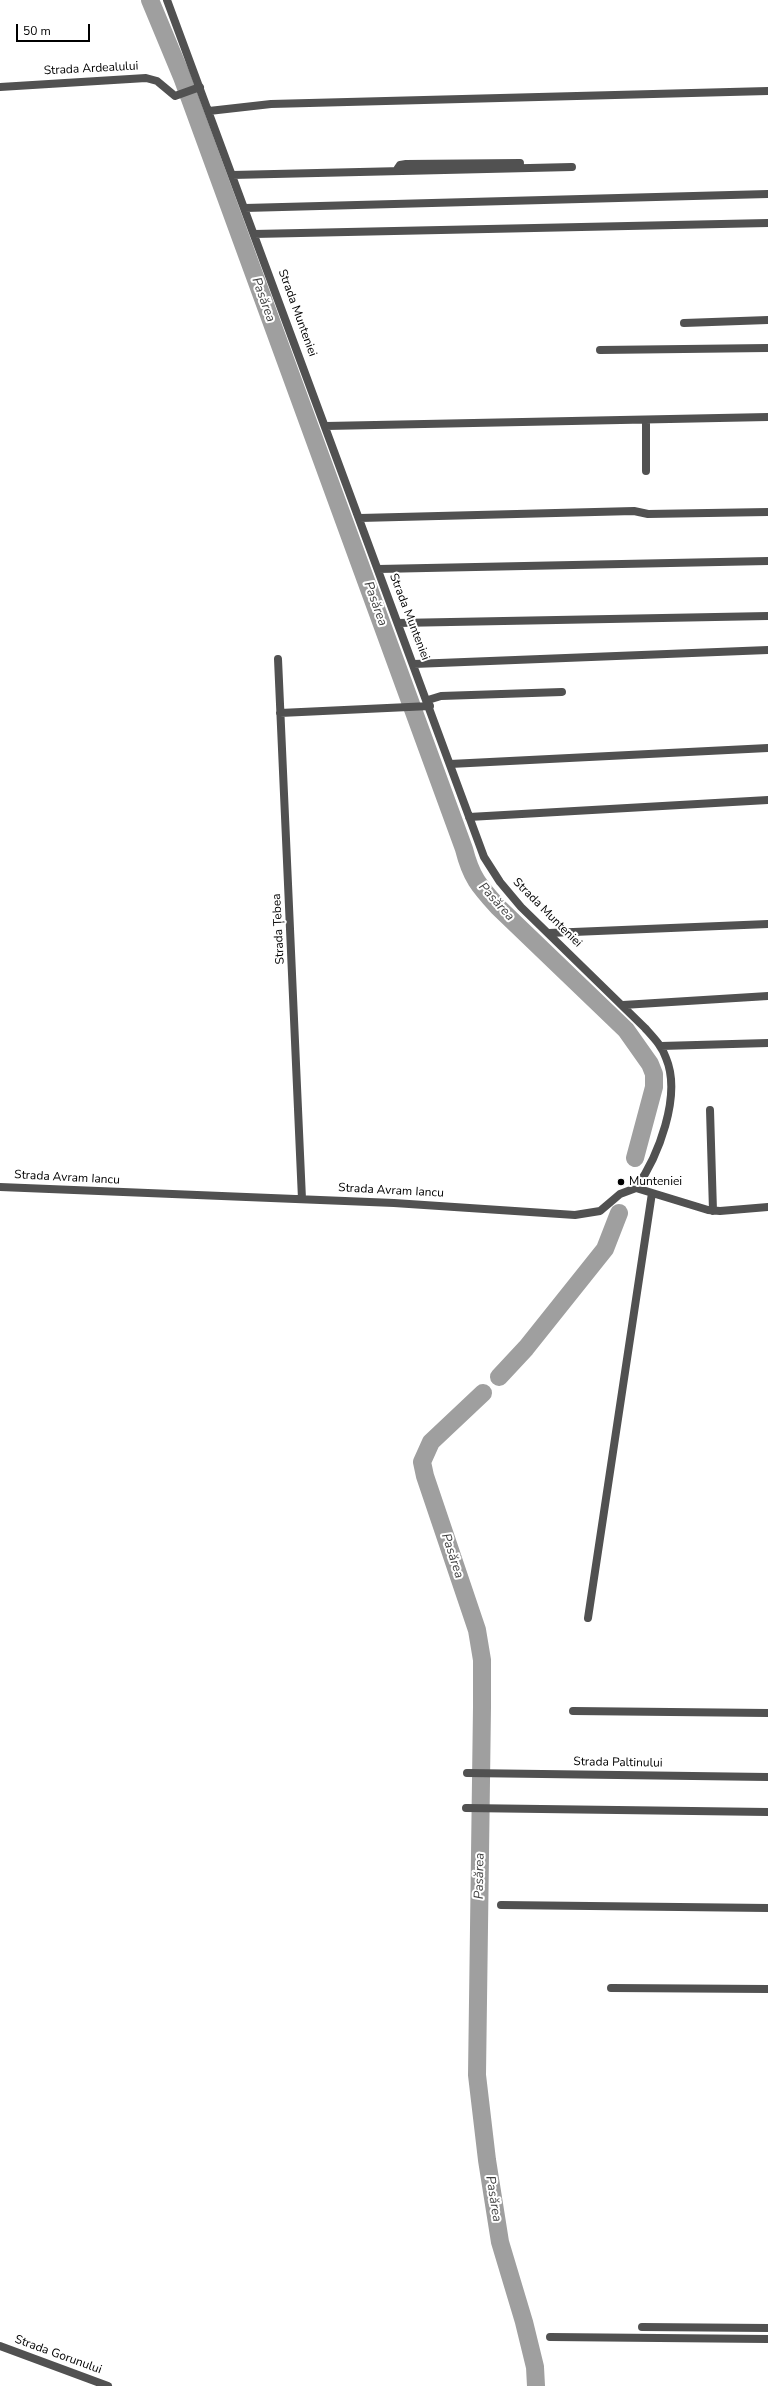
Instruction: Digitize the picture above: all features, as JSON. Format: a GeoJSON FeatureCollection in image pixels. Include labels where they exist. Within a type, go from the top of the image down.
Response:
{"type":"FeatureCollection","features":[{"type":"Feature","properties":{"kind":"street","name":"Strada Munteniei"},"geometry":{"type":"LineString","coordinates":[[167,0],[197,88],[209,111],[429,703],[484,857],[500,882],[521,908],[623,1005],[661,1046],[670,1071],[671,1096],[654,1159],[636,1188]]}},
{"type":"Feature","properties":{"kind":"street","name":"Strada Ardealului"},"geometry":{"type":"LineString","coordinates":[[0,87],[146,78],[157,81],[175,96],[197,88]]}},
{"type":"Feature","properties":{"kind":"street"},"geometry":{"type":"LineString","coordinates":[[209,111],[271,104],[768,91]]}},
{"type":"Feature","properties":{"kind":"street"},"geometry":{"type":"LineString","coordinates":[[396,171],[400,166],[406,164],[526,163]]}},
{"type":"Feature","properties":{"kind":"street"},"geometry":{"type":"LineString","coordinates":[[232,175],[572,167]]}},
{"type":"Feature","properties":{"kind":"street"},"geometry":{"type":"LineString","coordinates":[[245,208],[768,194]]}},
{"type":"Feature","properties":{"kind":"street"},"geometry":{"type":"LineString","coordinates":[[254,234],[768,222]]}},
{"type":"Feature","properties":{"kind":"street"},"geometry":{"type":"LineString","coordinates":[[684,323],[768,320]]}},
{"type":"Feature","properties":{"kind":"street"},"geometry":{"type":"LineString","coordinates":[[600,350],[768,348]]}},
{"type":"Feature","properties":{"kind":"street"},"geometry":{"type":"LineString","coordinates":[[326,426],[768,417]]}},
{"type":"Feature","properties":{"kind":"street"},"geometry":{"type":"LineString","coordinates":[[646,420],[646,471]]}},
{"type":"Feature","properties":{"kind":"street"},"geometry":{"type":"LineString","coordinates":[[360,518],[634,511],[648,514],[768,512]]}},
{"type":"Feature","properties":{"kind":"street"},"geometry":{"type":"LineString","coordinates":[[378,569],[768,561]]}},
{"type":"Feature","properties":{"kind":"street"},"geometry":{"type":"LineString","coordinates":[[398,623],[768,616]]}},
{"type":"Feature","properties":{"kind":"street"},"geometry":{"type":"LineString","coordinates":[[414,664],[768,650]]}},
{"type":"Feature","properties":{"kind":"street","name":"Strada Țebea"},"geometry":{"type":"LineString","coordinates":[[278,659],[302,1199]]}},
{"type":"Feature","properties":{"kind":"street"},"geometry":{"type":"LineString","coordinates":[[280,713],[419,706],[429,703],[441,696],[562,692]]}},
{"type":"Feature","properties":{"kind":"street"},"geometry":{"type":"LineString","coordinates":[[450,764],[768,748]]}},
{"type":"Feature","properties":{"kind":"street"},"geometry":{"type":"LineString","coordinates":[[469,817],[768,800]]}},
{"type":"Feature","properties":{"kind":"street"},"geometry":{"type":"LineString","coordinates":[[549,933],[768,924]]}},
{"type":"Feature","properties":{"kind":"street"},"geometry":{"type":"LineString","coordinates":[[623,1005],[768,996]]}},
{"type":"Feature","properties":{"kind":"street"},"geometry":{"type":"LineString","coordinates":[[661,1046],[768,1043]]}},
{"type":"Feature","properties":{"kind":"street"},"geometry":{"type":"LineString","coordinates":[[710,1110],[713,1211]]}},
{"type":"Feature","properties":{"kind":"street","name":"Strada Avram Iancu"},"geometry":{"type":"LineString","coordinates":[[0,1187],[302,1199],[575,1215],[600,1211],[620,1194],[636,1188]]}},
{"type":"Feature","properties":{"kind":"street"},"geometry":{"type":"LineString","coordinates":[[636,1188],[713,1211],[768,1207]]}},
{"type":"Feature","properties":{"kind":"street"},"geometry":{"type":"LineString","coordinates":[[588,1618],[652,1194]]}},
{"type":"Feature","properties":{"kind":"street"},"geometry":{"type":"LineString","coordinates":[[573,1711],[768,1713]]}},
{"type":"Feature","properties":{"kind":"street","name":"Strada Paltinului"},"geometry":{"type":"LineString","coordinates":[[467,1773],[768,1777]]}},
{"type":"Feature","properties":{"kind":"street"},"geometry":{"type":"LineString","coordinates":[[466,1808],[768,1812]]}},
{"type":"Feature","properties":{"kind":"street"},"geometry":{"type":"LineString","coordinates":[[501,1905],[768,1908]]}},
{"type":"Feature","properties":{"kind":"street"},"geometry":{"type":"LineString","coordinates":[[611,1988],[768,1989]]}},
{"type":"Feature","properties":{"kind":"street"},"geometry":{"type":"LineString","coordinates":[[642,2327],[768,2328]]}},
{"type":"Feature","properties":{"kind":"street"},"geometry":{"type":"LineString","coordinates":[[550,2337],[768,2339]]}},
{"type":"Feature","properties":{"kind":"street","name":"Strada Gorunului"},"geometry":{"type":"LineString","coordinates":[[0,2346],[108,2386]]}},
{"type":"Feature","properties":{"kind":"waterway","name":"Pasărea"},"geometry":{"type":"LineString","coordinates":[[150,0],[182,77],[476,881],[498,907],[626,1030],[650,1064],[654,1074],[654,1087],[635,1158]]}},
{"type":"Feature","properties":{"kind":"waterway","name":"Pasărea"},"geometry":{"type":"LineString","coordinates":[[499,1377],[526,1348],[605,1249],[619,1213]]}},
{"type":"Feature","properties":{"kind":"waterway","name":"Pasărea"},"geometry":{"type":"LineString","coordinates":[[483,1393],[431,1442],[422,1462],[425,1476],[477,1630],[482,1660],[477,2075],[487,2160],[500,2242],[524,2322],[535,2367],[536,2386]]}},
{"type":"Feature","properties":{"kind":"place","name":"Munteniei"},"geometry":{"type":"Point","coordinates":[621,1182]}}]}
